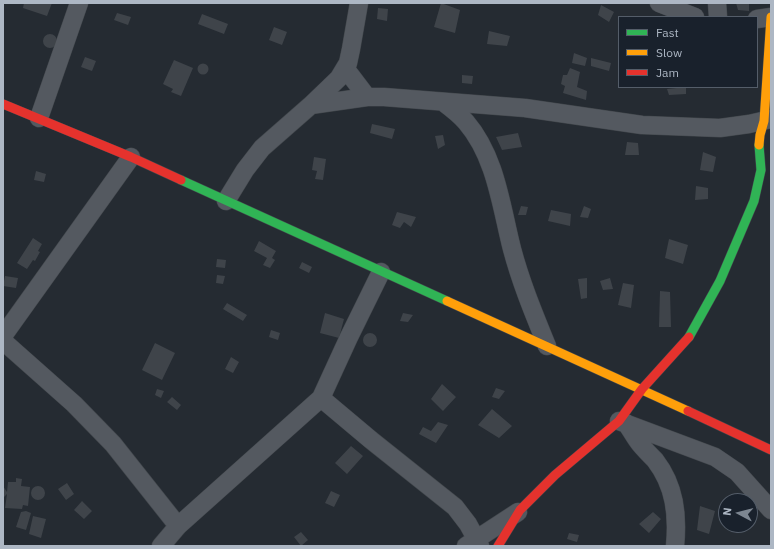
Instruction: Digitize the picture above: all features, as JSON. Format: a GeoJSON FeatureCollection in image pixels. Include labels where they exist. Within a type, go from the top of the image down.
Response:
{"type":"FeatureCollection","features":[{"type":"Feature","properties":{"kind":"street"},"geometry":{"type":"LineString","coordinates":[[39,118],[79,3]]}},
{"type":"Feature","properties":{"kind":"street"},"geometry":{"type":"LineString","coordinates":[[226,201],[245,170],[262,148],[333,85],[345,68],[351,49],[359,3]]}},
{"type":"Feature","properties":{"kind":"street"},"geometry":{"type":"LineString","coordinates":[[658,3],[692,16]]}},
{"type":"Feature","properties":{"kind":"street"},"geometry":{"type":"LineString","coordinates":[[717,3],[718,16]]}},
{"type":"Feature","properties":{"kind":"street"},"geometry":{"type":"LineString","coordinates":[[322,398],[454,507],[468,524],[474,543],[520,510],[555,475],[623,422],[642,389],[690,336],[720,281],[754,201],[761,170],[759,150],[760,135],[768,120],[771,17],[758,19]]}},
{"type":"Feature","properties":{"kind":"street"},"geometry":{"type":"LineString","coordinates":[[345,68],[367,97]]}},
{"type":"Feature","properties":{"kind":"street"},"geometry":{"type":"LineString","coordinates":[[311,105],[367,97],[525,108],[642,124],[720,128],[768,120]]}},
{"type":"Feature","properties":{"kind":"street"},"geometry":{"type":"LineString","coordinates":[[443,102],[465,121],[484,151],[495,178],[512,250],[528,300],[547,346]]}},
{"type":"Feature","properties":{"kind":"street"},"geometry":{"type":"LineString","coordinates":[[3,104],[131,157],[381,272],[642,389],[771,450]]}},
{"type":"Feature","properties":{"kind":"street"},"geometry":{"type":"LineString","coordinates":[[3,336],[131,157]]}},
{"type":"Feature","properties":{"kind":"street"},"geometry":{"type":"LineString","coordinates":[[161,546],[178,526],[322,398],[349,337],[381,272]]}},
{"type":"Feature","properties":{"kind":"street"},"geometry":{"type":"LineString","coordinates":[[3,341],[74,404],[114,444],[178,526]]}},
{"type":"Feature","properties":{"kind":"street"},"geometry":{"type":"LineString","coordinates":[[623,422],[715,457],[737,472],[771,510]]}},
{"type":"Feature","properties":{"kind":"street"},"geometry":{"type":"LineString","coordinates":[[623,422],[655,461],[672,492],[676,521],[675,546]]}},
{"type":"Feature","properties":{"kind":"street"},"geometry":{"type":"LineString","coordinates":[[498,546],[520,510]]}},
{"type":"Feature","properties":{"kind":"building"},"geometry":{"type":"Polygon","coordinates":[[[24,3],[52,3],[47,16],[23,8],[24,3]]]}},
{"type":"Feature","properties":{"kind":"building"},"geometry":{"type":"Polygon","coordinates":[[[441,3],[460,10],[455,33],[434,27],[441,3]]]}},
{"type":"Feature","properties":{"kind":"building"},"geometry":{"type":"Polygon","coordinates":[[[736,3],[749,3],[749,11],[738,10],[736,3]]]}},
{"type":"Feature","properties":{"kind":"building"},"geometry":{"type":"Polygon","coordinates":[[[601,5],[614,12],[609,22],[598,15],[601,5]]]}},
{"type":"Feature","properties":{"kind":"building"},"geometry":{"type":"Polygon","coordinates":[[[378,8],[388,9],[387,21],[377,19],[378,8]]]}},
{"type":"Feature","properties":{"kind":"building"},"geometry":{"type":"Polygon","coordinates":[[[117,13],[131,17],[128,25],[114,20],[117,13]]]}},
{"type":"Feature","properties":{"kind":"building"},"geometry":{"type":"Polygon","coordinates":[[[202,14],[228,24],[224,34],[198,24],[202,14]]]}},
{"type":"Feature","properties":{"kind":"building"},"geometry":{"type":"Polygon","coordinates":[[[274,27],[287,32],[282,45],[269,40],[274,27]]]}},
{"type":"Feature","properties":{"kind":"building"},"geometry":{"type":"Polygon","coordinates":[[[489,31],[510,36],[507,46],[487,44],[489,31]]]}},
{"type":"Feature","properties":{"kind":"building"},"geometry":{"type":"Polygon","coordinates":[[[47,34],[53,34],[57,38],[57,44],[53,48],[47,48],[43,44],[43,38],[47,34]]]}},
{"type":"Feature","properties":{"kind":"building"},"geometry":{"type":"Polygon","coordinates":[[[574,53],[587,58],[585,66],[572,63],[574,53]]]}},
{"type":"Feature","properties":{"kind":"building"},"geometry":{"type":"Polygon","coordinates":[[[85,57],[96,61],[92,71],[81,67],[85,57]]]}},
{"type":"Feature","properties":{"kind":"building"},"geometry":{"type":"Polygon","coordinates":[[[591,58],[611,63],[609,71],[591,66],[591,58]]]}},
{"type":"Feature","properties":{"kind":"building"},"geometry":{"type":"Polygon","coordinates":[[[174,60],[193,68],[181,96],[171,92],[173,89],[163,84],[174,60]]]}},
{"type":"Feature","properties":{"kind":"building"},"geometry":{"type":"Polygon","coordinates":[[[203,63],[207,65],[209,69],[207,73],[203,75],[199,73],[197,69],[199,65],[203,63]]]}},
{"type":"Feature","properties":{"kind":"building"},"geometry":{"type":"Polygon","coordinates":[[[570,68],[580,72],[577,87],[587,91],[586,100],[563,93],[565,86],[561,84],[563,75],[567,75],[570,68]]]}},
{"type":"Feature","properties":{"kind":"building"},"geometry":{"type":"Polygon","coordinates":[[[462,75],[473,76],[472,84],[462,83],[462,75]]]}},
{"type":"Feature","properties":{"kind":"building"},"geometry":{"type":"Polygon","coordinates":[[[686,88],[686,94],[669,95],[667,89],[686,88]]]}},
{"type":"Feature","properties":{"kind":"building"},"geometry":{"type":"Polygon","coordinates":[[[372,124],[395,129],[392,139],[370,133],[372,124]]]}},
{"type":"Feature","properties":{"kind":"building"},"geometry":{"type":"Polygon","coordinates":[[[518,133],[522,147],[502,150],[496,137],[518,133]]]}},
{"type":"Feature","properties":{"kind":"building"},"geometry":{"type":"Polygon","coordinates":[[[443,135],[445,145],[438,149],[435,136],[443,135]]]}},
{"type":"Feature","properties":{"kind":"building"},"geometry":{"type":"Polygon","coordinates":[[[627,142],[638,143],[639,155],[625,155],[627,142]]]}},
{"type":"Feature","properties":{"kind":"building"},"geometry":{"type":"Polygon","coordinates":[[[703,152],[716,157],[713,172],[700,170],[703,152]]]}},
{"type":"Feature","properties":{"kind":"building"},"geometry":{"type":"Polygon","coordinates":[[[314,157],[326,159],[323,180],[315,179],[317,171],[312,170],[314,157]]]}},
{"type":"Feature","properties":{"kind":"building"},"geometry":{"type":"Polygon","coordinates":[[[36,171],[46,174],[44,182],[34,180],[36,171]]]}},
{"type":"Feature","properties":{"kind":"building"},"geometry":{"type":"Polygon","coordinates":[[[696,186],[708,188],[708,199],[695,200],[696,186]]]}},
{"type":"Feature","properties":{"kind":"building"},"geometry":{"type":"Polygon","coordinates":[[[521,206],[528,207],[526,215],[518,215],[521,206]]]}},
{"type":"Feature","properties":{"kind":"building"},"geometry":{"type":"Polygon","coordinates":[[[584,206],[591,209],[588,218],[580,217],[584,206]]]}},
{"type":"Feature","properties":{"kind":"building"},"geometry":{"type":"Polygon","coordinates":[[[551,210],[571,214],[570,226],[548,221],[551,210]]]}},
{"type":"Feature","properties":{"kind":"building"},"geometry":{"type":"Polygon","coordinates":[[[397,212],[416,217],[411,227],[404,222],[400,228],[392,225],[397,212]]]}},
{"type":"Feature","properties":{"kind":"building"},"geometry":{"type":"Polygon","coordinates":[[[33,238],[42,244],[35,261],[33,260],[27,269],[17,263],[33,238]]]}},
{"type":"Feature","properties":{"kind":"building"},"geometry":{"type":"Polygon","coordinates":[[[669,239],[688,245],[683,264],[665,258],[669,239]]]}},
{"type":"Feature","properties":{"kind":"building"},"geometry":{"type":"Polygon","coordinates":[[[259,241],[276,251],[272,258],[275,260],[270,268],[263,265],[267,258],[254,251],[259,241]]]}},
{"type":"Feature","properties":{"kind":"building"},"geometry":{"type":"Polygon","coordinates":[[[217,259],[226,260],[225,268],[216,267],[217,259]]]}},
{"type":"Feature","properties":{"kind":"building"},"geometry":{"type":"Polygon","coordinates":[[[302,262],[312,267],[309,273],[299,268],[302,262]]]}},
{"type":"Feature","properties":{"kind":"building"},"geometry":{"type":"Polygon","coordinates":[[[217,275],[225,276],[223,284],[216,283],[217,275]]]}},
{"type":"Feature","properties":{"kind":"building"},"geometry":{"type":"Polygon","coordinates":[[[5,276],[18,278],[16,288],[3,286],[5,276]]]}},
{"type":"Feature","properties":{"kind":"building"},"geometry":{"type":"Polygon","coordinates":[[[587,278],[587,298],[581,299],[578,279],[587,278]]]}},
{"type":"Feature","properties":{"kind":"building"},"geometry":{"type":"Polygon","coordinates":[[[610,278],[613,289],[603,290],[600,281],[610,278]]]}},
{"type":"Feature","properties":{"kind":"building"},"geometry":{"type":"Polygon","coordinates":[[[623,283],[634,285],[631,308],[618,305],[623,283]]]}},
{"type":"Feature","properties":{"kind":"building"},"geometry":{"type":"Polygon","coordinates":[[[660,291],[670,292],[671,327],[659,327],[660,291]]]}},
{"type":"Feature","properties":{"kind":"building"},"geometry":{"type":"Polygon","coordinates":[[[227,303],[247,315],[243,321],[223,309],[227,303]]]}},
{"type":"Feature","properties":{"kind":"building"},"geometry":{"type":"Polygon","coordinates":[[[325,313],[344,319],[339,338],[320,333],[325,313]]]}},
{"type":"Feature","properties":{"kind":"building"},"geometry":{"type":"Polygon","coordinates":[[[403,313],[413,315],[408,322],[400,321],[403,313]]]}},
{"type":"Feature","properties":{"kind":"building"},"geometry":{"type":"Polygon","coordinates":[[[271,330],[280,333],[278,340],[269,337],[271,330]]]}},
{"type":"Feature","properties":{"kind":"building"},"geometry":{"type":"Polygon","coordinates":[[[367,333],[373,333],[377,337],[377,343],[373,347],[367,347],[363,343],[363,337],[367,333]]]}},
{"type":"Feature","properties":{"kind":"building"},"geometry":{"type":"Polygon","coordinates":[[[155,343],[175,353],[162,380],[142,370],[155,343]]]}},
{"type":"Feature","properties":{"kind":"building"},"geometry":{"type":"Polygon","coordinates":[[[231,357],[239,362],[233,373],[225,369],[231,357]]]}},
{"type":"Feature","properties":{"kind":"building"},"geometry":{"type":"Polygon","coordinates":[[[442,384],[456,397],[443,411],[431,399],[442,384]]]}},
{"type":"Feature","properties":{"kind":"building"},"geometry":{"type":"Polygon","coordinates":[[[496,388],[505,391],[499,399],[492,397],[496,388]]]}},
{"type":"Feature","properties":{"kind":"building"},"geometry":{"type":"Polygon","coordinates":[[[157,389],[164,391],[161,398],[155,395],[157,389]]]}},
{"type":"Feature","properties":{"kind":"building"},"geometry":{"type":"Polygon","coordinates":[[[172,397],[181,405],[177,410],[167,402],[172,397]]]}},
{"type":"Feature","properties":{"kind":"building"},"geometry":{"type":"Polygon","coordinates":[[[492,409],[512,426],[499,438],[478,425],[492,409]]]}},
{"type":"Feature","properties":{"kind":"building"},"geometry":{"type":"Polygon","coordinates":[[[438,422],[448,425],[436,443],[419,434],[423,427],[431,431],[438,422]]]}},
{"type":"Feature","properties":{"kind":"building"},"geometry":{"type":"Polygon","coordinates":[[[351,446],[363,456],[347,474],[335,463],[351,446]]]}},
{"type":"Feature","properties":{"kind":"building"},"geometry":{"type":"Polygon","coordinates":[[[16,478],[22,479],[21,486],[30,487],[28,506],[23,505],[22,509],[5,508],[7,494],[3,498],[3,486],[7,492],[8,482],[16,482],[16,478]]]}},
{"type":"Feature","properties":{"kind":"building"},"geometry":{"type":"Polygon","coordinates":[[[67,483],[74,494],[66,500],[58,489],[67,483]]]}},
{"type":"Feature","properties":{"kind":"building"},"geometry":{"type":"Polygon","coordinates":[[[38,486],[43,488],[45,493],[43,498],[38,500],[33,498],[31,493],[33,488],[38,486]]]}},
{"type":"Feature","properties":{"kind":"building"},"geometry":{"type":"Polygon","coordinates":[[[331,491],[340,495],[334,507],[325,503],[331,491]]]}},
{"type":"Feature","properties":{"kind":"building"},"geometry":{"type":"Polygon","coordinates":[[[82,501],[92,511],[84,519],[74,510],[82,501]]]}},
{"type":"Feature","properties":{"kind":"building"},"geometry":{"type":"Polygon","coordinates":[[[700,506],[715,511],[709,534],[697,530],[700,506]]]}},
{"type":"Feature","properties":{"kind":"building"},"geometry":{"type":"Polygon","coordinates":[[[26,511],[31,513],[26,530],[16,527],[21,512],[26,511]]]}},
{"type":"Feature","properties":{"kind":"building"},"geometry":{"type":"Polygon","coordinates":[[[653,512],[661,519],[649,533],[639,524],[653,512]]]}},
{"type":"Feature","properties":{"kind":"building"},"geometry":{"type":"Polygon","coordinates":[[[33,516],[46,519],[41,538],[29,534],[33,516]]]}},
{"type":"Feature","properties":{"kind":"building"},"geometry":{"type":"Polygon","coordinates":[[[301,532],[308,540],[301,546],[294,537],[301,532]]]}},
{"type":"Feature","properties":{"kind":"building"},"geometry":{"type":"Polygon","coordinates":[[[569,533],[579,535],[577,542],[567,539],[569,533]]]}},
{"type":"Feature","properties":{"kind":"traffic: fast"},"geometry":{"type":"LineString","coordinates":[[689,337],[720,281],[754,201],[761,170],[759,145]]}},
{"type":"Feature","properties":{"kind":"traffic: fast"},"geometry":{"type":"LineString","coordinates":[[181,180],[447,301]]}},
{"type":"Feature","properties":{"kind":"traffic: slow"},"geometry":{"type":"LineString","coordinates":[[759,145],[764,121],[771,17]]}},
{"type":"Feature","properties":{"kind":"traffic: slow"},"geometry":{"type":"LineString","coordinates":[[447,301],[688,411]]}},
{"type":"Feature","properties":{"kind":"traffic: jam"},"geometry":{"type":"LineString","coordinates":[[3,104],[131,157],[181,180]]}},
{"type":"Feature","properties":{"kind":"traffic: jam"},"geometry":{"type":"LineString","coordinates":[[498,546],[520,510],[555,475],[619,421],[642,389],[689,337]]}},
{"type":"Feature","properties":{"kind":"traffic: jam"},"geometry":{"type":"LineString","coordinates":[[688,411],[771,450]]}}]}
